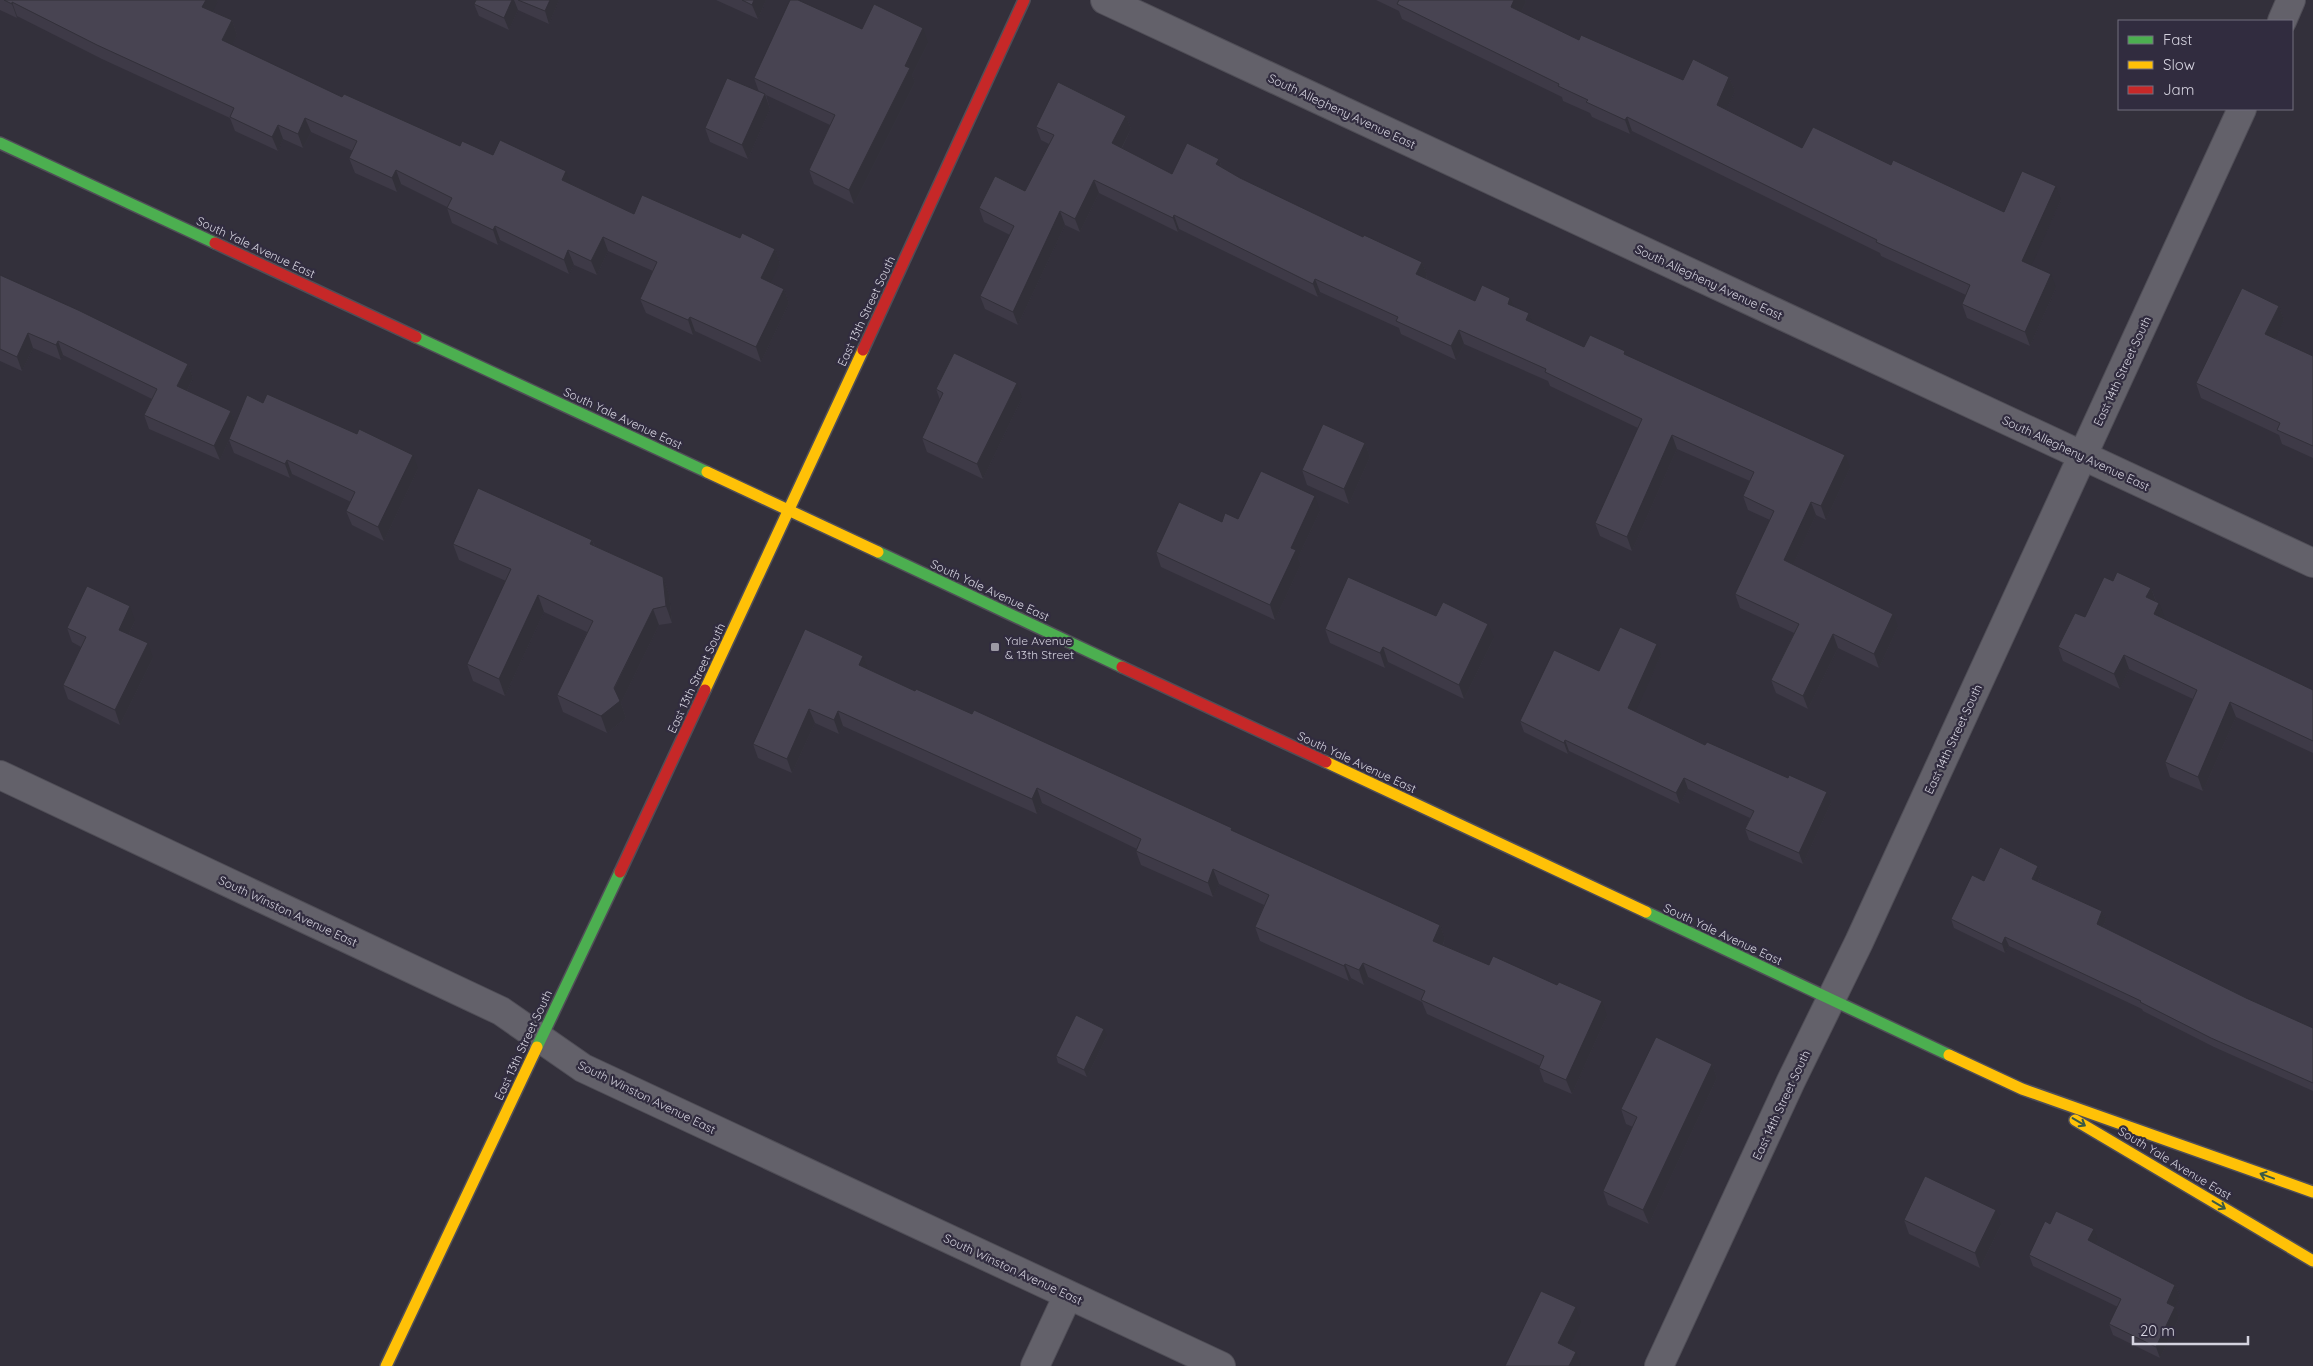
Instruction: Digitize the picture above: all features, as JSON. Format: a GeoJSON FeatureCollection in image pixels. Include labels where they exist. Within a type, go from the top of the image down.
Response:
{"type":"FeatureCollection","features":[{"type":"Feature","properties":{"kind":"main road","name":"East 13th Street South"},"geometry":{"type":"LineString","coordinates":[[386,1366],[542,1039],[1024,0]]}},
{"type":"Feature","properties":{"kind":"main road","name":"South Yale Avenue East"},"geometry":{"type":"LineString","coordinates":[[0,143],[788,510],[2022,1089],[2313,1192]]}},
{"type":"Feature","properties":{"kind":"main road","name":"South Yale Avenue East"},"geometry":{"type":"LineString","coordinates":[[2022,1089],[2313,1261]]}},
{"type":"Feature","properties":{"kind":"street","name":"South Allegheny Avenue East"},"geometry":{"type":"LineString","coordinates":[[1105,0],[2313,563]]}},
{"type":"Feature","properties":{"kind":"street"},"geometry":{"type":"LineString","coordinates":[[2282,20],[2291,0]]}},
{"type":"Feature","properties":{"kind":"street","name":"East 14th Street South"},"geometry":{"type":"LineString","coordinates":[[1659,1366],[1831,1000],[2242,110]]}},
{"type":"Feature","properties":{"kind":"street","name":"South Winston Avenue East"},"geometry":{"type":"LineString","coordinates":[[0,775],[501,1011],[583,1068],[1221,1366]]}},
{"type":"Feature","properties":{"kind":"street"},"geometry":{"type":"LineString","coordinates":[[1035,1366],[1068,1295]]}},
{"type":"Feature","properties":{"kind":"building"},"geometry":{"type":"Polygon","coordinates":[[[4,0],[206,0],[202,7],[232,20],[222,40],[342,97],[344,94],[460,146],[462,141],[493,155],[500,140],[566,171],[562,180],[634,214],[642,195],[740,238],[742,233],[775,249],[761,278],[784,289],[756,347],[690,317],[688,320],[640,299],[657,262],[603,237],[591,261],[568,250],[564,260],[495,226],[493,230],[447,208],[452,198],[396,170],[392,178],[349,158],[357,141],[305,118],[298,134],[278,125],[272,137],[230,117],[234,108],[97,45],[12,2],[12,4],[4,0]]]}},
{"type":"Feature","properties":{"kind":"building"},"geometry":{"type":"Polygon","coordinates":[[[476,0],[512,0],[504,18],[474,4],[476,0]]]}},
{"type":"Feature","properties":{"kind":"building"},"geometry":{"type":"Polygon","coordinates":[[[518,0],[550,0],[545,11],[518,0]]]}},
{"type":"Feature","properties":{"kind":"building"},"geometry":{"type":"Polygon","coordinates":[[[742,0],[754,0],[752,5],[742,0]]]}},
{"type":"Feature","properties":{"kind":"building"},"geometry":{"type":"Polygon","coordinates":[[[790,0],[798,0],[862,29],[874,4],[923,28],[905,66],[910,68],[849,190],[809,170],[835,115],[754,78],[790,0]]]}},
{"type":"Feature","properties":{"kind":"building"},"geometry":{"type":"Polygon","coordinates":[[[1399,0],[1514,0],[1511,7],[1579,40],[1581,35],[1683,80],[1693,59],[1729,77],[1717,105],[1802,148],[1813,127],[1891,165],[1893,160],[2004,212],[2022,171],[2056,186],[2022,261],[2051,274],[2025,332],[1962,304],[1970,285],[1876,242],[1877,240],[1627,117],[1625,120],[1586,102],[1588,100],[1558,86],[1559,84],[1397,4],[1399,0]]]}},
{"type":"Feature","properties":{"kind":"building"},"geometry":{"type":"Polygon","coordinates":[[[727,78],[765,94],[742,145],[705,128],[727,78]]]}},
{"type":"Feature","properties":{"kind":"building"},"geometry":{"type":"Polygon","coordinates":[[[1058,82],[1126,116],[1112,143],[1172,174],[1187,143],[1219,159],[1216,164],[1240,178],[1363,237],[1364,235],[1422,262],[1416,274],[1475,301],[1482,285],[1510,298],[1508,304],[1529,313],[1526,320],[1584,347],[1590,335],[1625,351],[1624,354],[1845,455],[1821,506],[1811,502],[1784,560],[1893,614],[1874,654],[1833,634],[1803,696],[1771,680],[1799,624],[1735,594],[1774,511],[1743,496],[1754,472],[1672,435],[1627,537],[1595,523],[1642,419],[1545,372],[1546,369],[1459,330],[1451,346],[1396,321],[1398,317],[1315,279],[1313,284],[1174,215],[1173,218],[1094,180],[1075,219],[1060,211],[1013,312],[980,296],[1014,226],[979,208],[995,176],[1025,191],[1054,135],[1036,127],[1058,82]]]}},
{"type":"Feature","properties":{"kind":"building"},"geometry":{"type":"Polygon","coordinates":[[[0,275],[78,310],[188,364],[177,386],[231,411],[214,446],[144,415],[157,389],[58,341],[56,345],[28,333],[17,357],[0,349],[0,275]]]}},
{"type":"Feature","properties":{"kind":"building"},"geometry":{"type":"Polygon","coordinates":[[[2242,288],[2279,306],[2265,334],[2313,356],[2313,446],[2277,430],[2280,423],[2196,383],[2242,288]]]}},
{"type":"Feature","properties":{"kind":"building"},"geometry":{"type":"Polygon","coordinates":[[[954,353],[1017,383],[977,464],[922,438],[943,393],[936,389],[954,353]]]}},
{"type":"Feature","properties":{"kind":"building"},"geometry":{"type":"Polygon","coordinates":[[[267,394],[357,434],[359,429],[413,455],[378,527],[346,511],[355,492],[287,460],[285,464],[229,439],[247,395],[263,403],[267,394]]]}},
{"type":"Feature","properties":{"kind":"building"},"geometry":{"type":"Polygon","coordinates":[[[1323,424],[1365,443],[1344,489],[1302,470],[1323,424]]]}},
{"type":"Feature","properties":{"kind":"building"},"geometry":{"type":"Polygon","coordinates":[[[1261,471],[1315,496],[1291,548],[1296,550],[1270,605],[1156,552],[1179,502],[1222,522],[1225,513],[1238,519],[1261,471]]]}},
{"type":"Feature","properties":{"kind":"building"},"geometry":{"type":"Polygon","coordinates":[[[478,488],[592,540],[590,544],[663,577],[666,606],[653,609],[614,688],[620,701],[601,716],[557,695],[593,621],[538,595],[499,679],[467,664],[511,569],[453,544],[478,488]]]}},
{"type":"Feature","properties":{"kind":"building"},"geometry":{"type":"Polygon","coordinates":[[[2117,572],[2151,588],[2146,597],[2159,603],[2154,614],[2313,690],[2313,741],[2230,702],[2198,777],[2165,762],[2197,690],[2124,655],[2114,674],[2058,647],[2075,613],[2085,617],[2104,577],[2113,581],[2117,572]]]}},
{"type":"Feature","properties":{"kind":"building"},"geometry":{"type":"Polygon","coordinates":[[[1348,577],[1436,616],[1443,602],[1488,624],[1459,685],[1383,647],[1380,653],[1325,629],[1348,577]]]}},
{"type":"Feature","properties":{"kind":"building"},"geometry":{"type":"Polygon","coordinates":[[[87,586],[130,606],[119,630],[148,643],[115,710],[63,685],[86,637],[67,628],[87,586]]]}},
{"type":"Feature","properties":{"kind":"building"},"geometry":{"type":"Polygon","coordinates":[[[1620,627],[1657,644],[1628,708],[1705,745],[1707,742],[1788,778],[1789,775],[1827,792],[1799,853],[1745,829],[1754,811],[1684,778],[1676,793],[1565,740],[1564,743],[1520,721],[1554,650],[1599,671],[1620,627]]]}},
{"type":"Feature","properties":{"kind":"building"},"geometry":{"type":"Polygon","coordinates":[[[805,629],[863,656],[859,665],[915,691],[916,689],[972,714],[974,710],[1440,925],[1433,941],[1489,965],[1493,956],[1557,985],[1559,982],[1602,1001],[1566,1080],[1539,1068],[1544,1056],[1421,1000],[1425,991],[1363,963],[1359,970],[1345,964],[1344,966],[1255,927],[1269,895],[1213,869],[1208,883],[1136,851],[1141,839],[1037,788],[1032,799],[838,711],[834,720],[809,709],[787,759],[753,744],[805,629]]]}},
{"type":"Feature","properties":{"kind":"building"},"geometry":{"type":"Polygon","coordinates":[[[2000,847],[2038,866],[2032,879],[2102,911],[2097,924],[2246,998],[2313,1028],[2313,1083],[2211,1038],[2141,1001],[2005,937],[2002,944],[1951,919],[1972,875],[1984,881],[2000,847]]]}},
{"type":"Feature","properties":{"kind":"building"},"geometry":{"type":"Polygon","coordinates":[[[1076,1015],[1104,1029],[1084,1070],[1056,1056],[1076,1015]]]}},
{"type":"Feature","properties":{"kind":"building"},"geometry":{"type":"Polygon","coordinates":[[[1656,1037],[1712,1064],[1643,1210],[1603,1191],[1637,1117],[1621,1109],[1656,1037]]]}},
{"type":"Feature","properties":{"kind":"building"},"geometry":{"type":"Polygon","coordinates":[[[1925,1176],[1996,1210],[1975,1253],[1904,1220],[1925,1176]]]}},
{"type":"Feature","properties":{"kind":"building"},"geometry":{"type":"Polygon","coordinates":[[[2056,1211],[2094,1229],[2088,1240],[2175,1285],[2167,1303],[2175,1307],[2156,1347],[2109,1324],[2121,1299],[2029,1255],[2045,1221],[2050,1224],[2056,1211]]]}},
{"type":"Feature","properties":{"kind":"building"},"geometry":{"type":"Polygon","coordinates":[[[1541,1291],[1576,1307],[1558,1343],[1576,1352],[1569,1366],[1505,1366],[1541,1291]]]}},
{"type":"Feature","properties":{"kind":"traffic: fast"},"geometry":{"type":"LineString","coordinates":[[0,143],[215,243]]}},
{"type":"Feature","properties":{"kind":"traffic: fast"},"geometry":{"type":"LineString","coordinates":[[416,337],[707,472]]}},
{"type":"Feature","properties":{"kind":"traffic: fast"},"geometry":{"type":"LineString","coordinates":[[878,552],[1122,667]]}},
{"type":"Feature","properties":{"kind":"traffic: fast"},"geometry":{"type":"LineString","coordinates":[[537,1047],[620,872]]}},
{"type":"Feature","properties":{"kind":"traffic: fast"},"geometry":{"type":"LineString","coordinates":[[1646,912],[1949,1055]]}},
{"type":"Feature","properties":{"kind":"traffic: slow"},"geometry":{"type":"LineString","coordinates":[[705,690],[863,350]]}},
{"type":"Feature","properties":{"kind":"traffic: slow"},"geometry":{"type":"LineString","coordinates":[[707,472],[878,552]]}},
{"type":"Feature","properties":{"kind":"traffic: slow"},"geometry":{"type":"LineString","coordinates":[[1326,762],[1646,912]]}},
{"type":"Feature","properties":{"kind":"traffic: slow"},"geometry":{"type":"LineString","coordinates":[[386,1366],[537,1047]]}},
{"type":"Feature","properties":{"kind":"traffic: slow"},"geometry":{"type":"LineString","coordinates":[[1949,1055],[2022,1089],[2313,1192]]}},
{"type":"Feature","properties":{"kind":"traffic: slow"},"geometry":{"type":"LineString","coordinates":[[2075,1120],[2313,1261]]}},
{"type":"Feature","properties":{"kind":"traffic: jam"},"geometry":{"type":"LineString","coordinates":[[863,350],[1024,0]]}},
{"type":"Feature","properties":{"kind":"traffic: jam"},"geometry":{"type":"LineString","coordinates":[[215,243],[416,337]]}},
{"type":"Feature","properties":{"kind":"traffic: jam"},"geometry":{"type":"LineString","coordinates":[[1122,667],[1326,762]]}},
{"type":"Feature","properties":{"kind":"traffic: jam"},"geometry":{"type":"LineString","coordinates":[[620,872],[705,690]]}},
{"type":"Feature","properties":{"kind":"place","name":"Yale Avenue & 13th Street"},"geometry":{"type":"Point","coordinates":[995,647]}}]}
